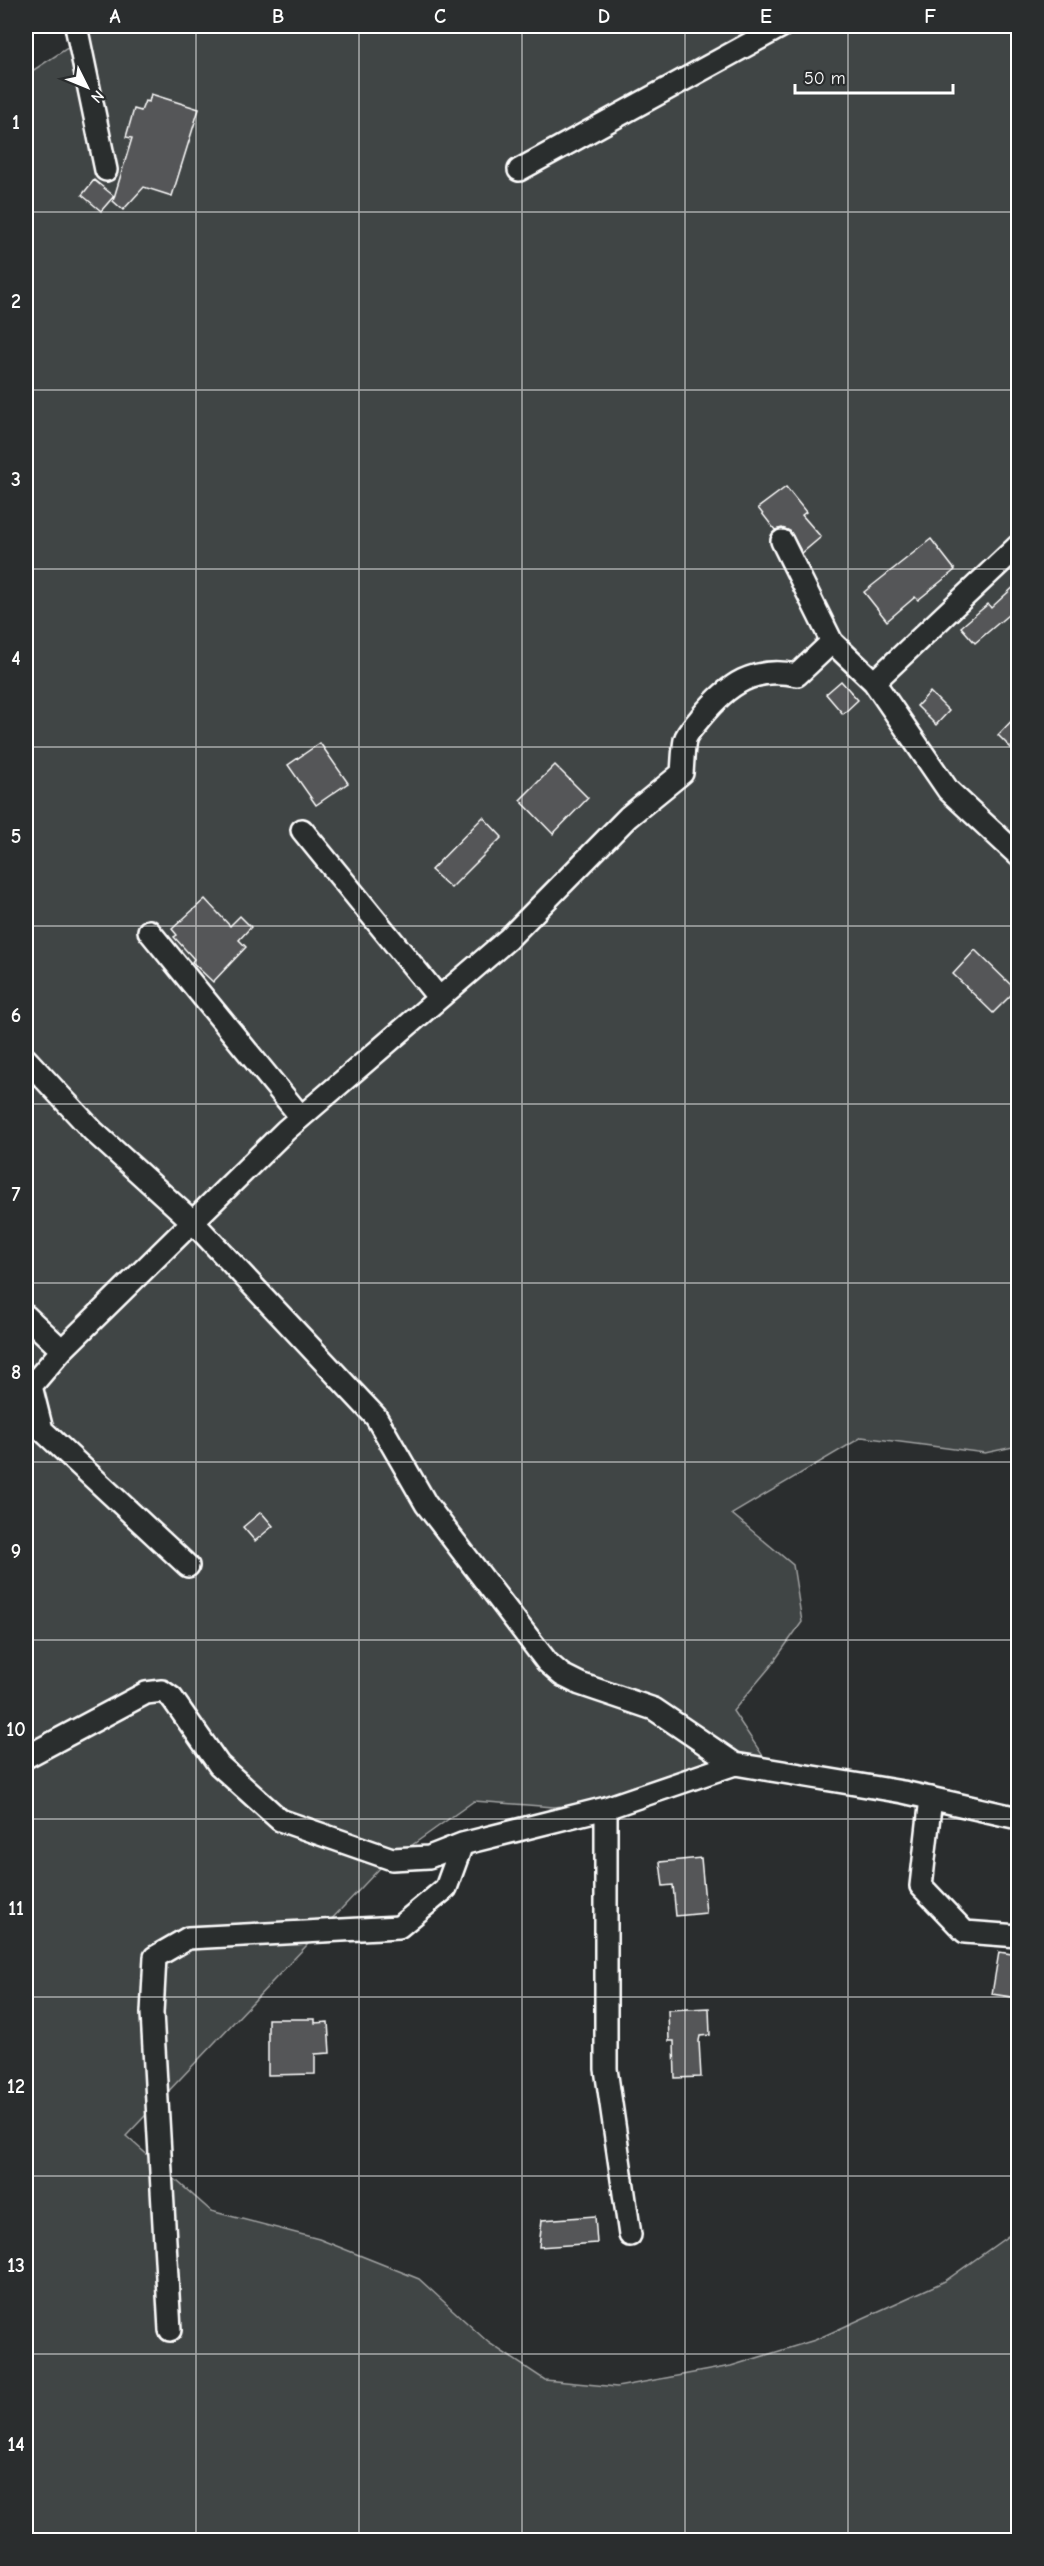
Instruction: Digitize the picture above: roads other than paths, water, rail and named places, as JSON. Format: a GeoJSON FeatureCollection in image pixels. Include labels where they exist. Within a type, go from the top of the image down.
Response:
{"type":"FeatureCollection","features":[{"type":"Feature","properties":{"kind":"street"},"geometry":{"type":"LineString","coordinates":[[76,26],[106,170]]}},
{"type":"Feature","properties":{"kind":"street"},"geometry":{"type":"LineString","coordinates":[[519,170],[782,26]]}},
{"type":"Feature","properties":{"kind":"street"},"geometry":{"type":"LineString","coordinates":[[782,541],[832,642],[874,682],[948,790],[1018,855]]}},
{"type":"Feature","properties":{"kind":"street"},"geometry":{"type":"LineString","coordinates":[[874,682],[1018,546]]}},
{"type":"Feature","properties":{"kind":"street"},"geometry":{"type":"LineString","coordinates":[[188,1566],[42,1430],[28,1389],[62,1350],[301,1117],[508,939],[628,817],[682,772],[685,738],[720,696],[733,686],[760,672],[797,675],[832,642]]}},
{"type":"Feature","properties":{"kind":"street"},"geometry":{"type":"LineString","coordinates":[[302,830],[439,998]]}},
{"type":"Feature","properties":{"kind":"street"},"geometry":{"type":"LineString","coordinates":[[149,931],[301,1117]]}},
{"type":"Feature","properties":{"kind":"street"},"geometry":{"type":"LineString","coordinates":[[26,1059],[93,1131],[193,1222],[376,1416],[426,1504],[546,1662],[580,1684],[654,1709],[735,1764],[931,1798],[1018,1818]]}},
{"type":"Feature","properties":{"kind":"street"},"geometry":{"type":"LineString","coordinates":[[26,1316],[62,1350]]}},
{"type":"Feature","properties":{"kind":"street"},"geometry":{"type":"LineString","coordinates":[[26,1757],[146,1693],[162,1691],[172,1698],[219,1765],[280,1820],[392,1859],[429,1857],[462,1844],[606,1808],[735,1764]]}},
{"type":"Feature","properties":{"kind":"street"},"geometry":{"type":"LineString","coordinates":[[931,1798],[921,1886],[964,1932],[1018,1936]]}},
{"type":"Feature","properties":{"kind":"street"},"geometry":{"type":"LineString","coordinates":[[606,1808],[606,2069],[630,2235]]}},
{"type":"Feature","properties":{"kind":"street"},"geometry":{"type":"LineString","coordinates":[[170,2330],[152,2013],[155,1957],[188,1938],[399,1927],[446,1888],[462,1844]]}}]}
